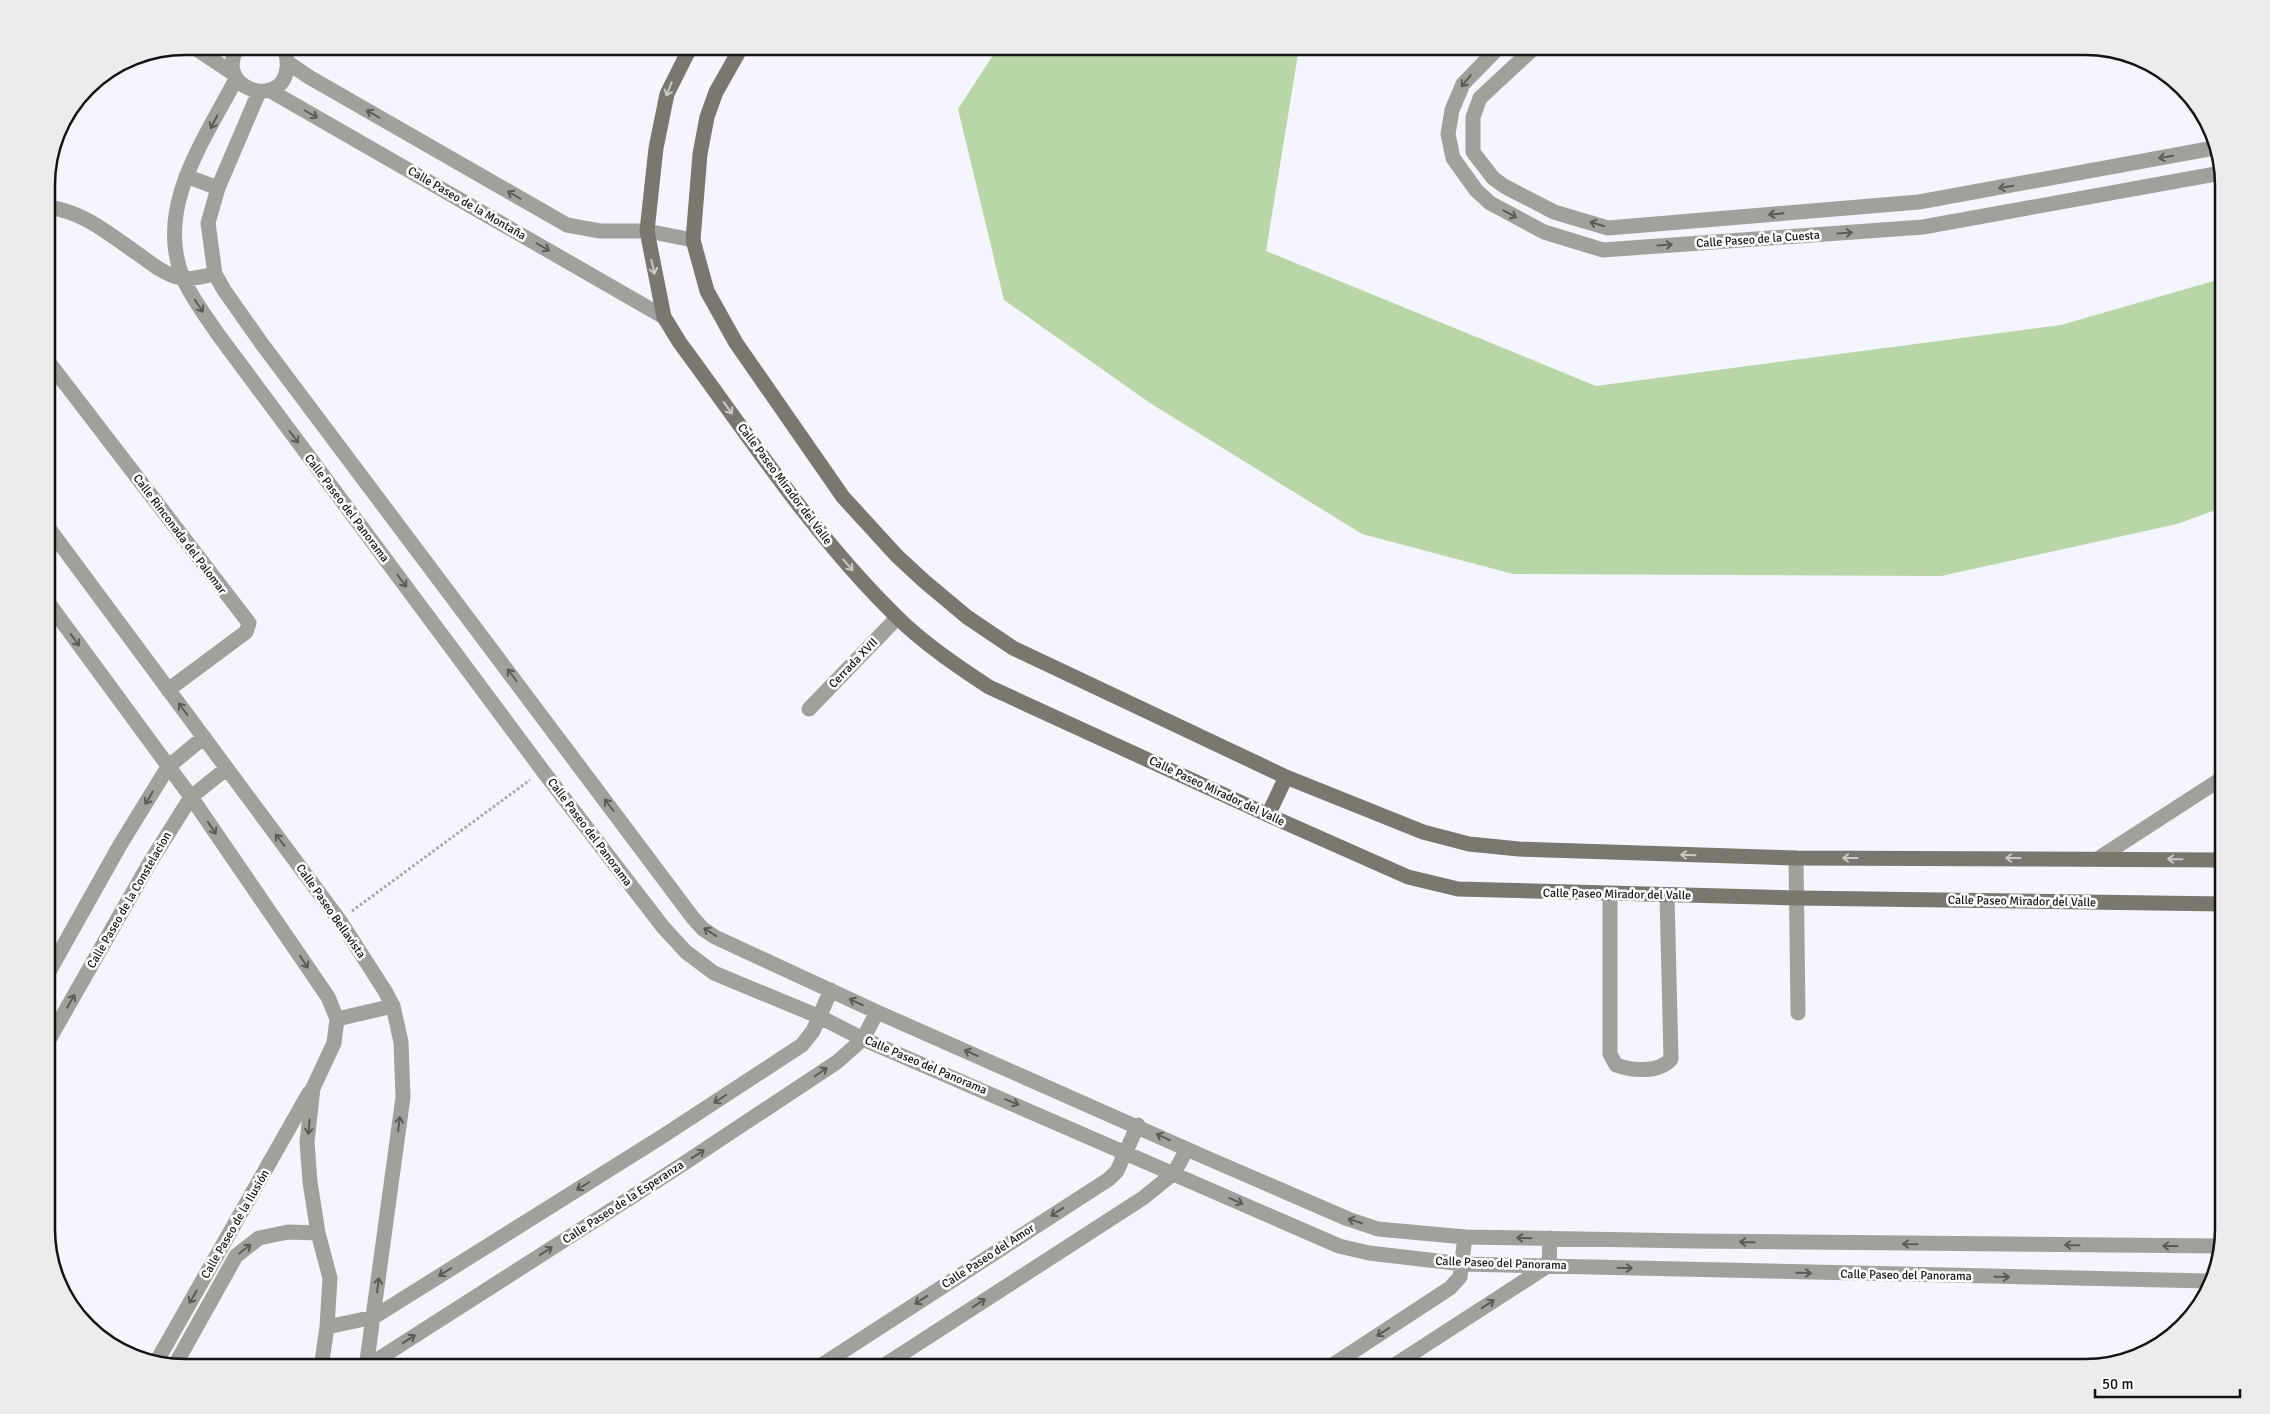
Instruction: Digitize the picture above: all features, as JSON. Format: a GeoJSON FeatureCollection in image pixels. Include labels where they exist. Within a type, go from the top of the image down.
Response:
{"type":"FeatureCollection","features":[{"type":"Feature","properties":{"kind":"street"},"geometry":{"type":"LineString","coordinates":[[205,55],[235,76]]}},
{"type":"Feature","properties":{"kind":"street"},"geometry":{"type":"LineString","coordinates":[[234,55],[232,63],[235,76]]}},
{"type":"Feature","properties":{"kind":"street","name":"Calle Paseo del Panorama"},"geometry":{"type":"LineString","coordinates":[[284,55],[283,79],[264,91],[218,188],[208,223],[215,274],[262,344],[693,918],[703,929],[715,937],[877,1012],[1348,1220],[1378,1229],[1465,1237],[2214,1246]]}},
{"type":"Feature","properties":{"kind":"street"},"geometry":{"type":"LineString","coordinates":[[288,55],[309,77],[567,225],[600,231],[647,231],[693,240]]}},
{"type":"Feature","properties":{"kind":"street","name":"Calle Paseo Mirador del Valle"},"geometry":{"type":"LineString","coordinates":[[687,55],[667,94],[656,148],[647,231],[664,316],[680,343],[812,523],[862,581],[898,618],[961,669],[989,687],[1408,877],[1458,889],[1797,898],[2215,904]]}},
{"type":"Feature","properties":{"kind":"street"},"geometry":{"type":"LineString","coordinates":[[737,55],[716,92],[707,118],[699,164],[693,240],[707,291],[736,342],[844,497],[897,556],[924,581],[967,618],[1013,648],[1286,777],[1423,832],[1469,844],[1519,849],[1796,858],[2215,860]]}},
{"type":"Feature","properties":{"kind":"street","name":"Calle Paseo de la Cuesta"},"geometry":{"type":"LineString","coordinates":[[1491,55],[1462,84],[1452,110],[1448,134],[1453,158],[1476,190],[1490,203],[1544,232],[1603,250],[1923,227],[2214,174]]}},
{"type":"Feature","properties":{"kind":"street","name":"Calle Paseo de la Cuesta"},"geometry":{"type":"LineString","coordinates":[[1526,55],[1480,98],[1473,117],[1473,152],[1492,178],[1504,186],[1554,212],[1608,228],[1920,202],[2209,149]]}},
{"type":"Feature","properties":{"kind":"street","name":"Calle Paseo de la Montaña"},"geometry":{"type":"LineString","coordinates":[[235,76],[250,90],[264,91],[664,316]]}},
{"type":"Feature","properties":{"kind":"street","name":"Calle Paseo del Panorama"},"geometry":{"type":"LineString","coordinates":[[235,76],[186,176],[176,208],[173,235],[176,257],[183,278],[217,333],[543,771],[663,927],[686,952],[714,973],[820,1017],[863,1038],[1339,1246],[1369,1253],[1463,1264],[2204,1281]]}},
{"type":"Feature","properties":{"kind":"street"},"geometry":{"type":"LineString","coordinates":[[186,176],[218,188]]}},
{"type":"Feature","properties":{"kind":"street"},"geometry":{"type":"LineString","coordinates":[[1490,203],[1504,186]]}},
{"type":"Feature","properties":{"kind":"street"},"geometry":{"type":"LineString","coordinates":[[1920,202],[1923,227]]}},
{"type":"Feature","properties":{"kind":"street"},"geometry":{"type":"LineString","coordinates":[[55,208],[86,218],[158,268],[183,278],[215,274]]}},
{"type":"Feature","properties":{"kind":"street","name":"Calle Rinconada del Palomar"},"geometry":{"type":"LineString","coordinates":[[55,372],[248,624],[246,632],[168,690]]}},
{"type":"Feature","properties":{"kind":"street","name":"Calle Paseo Bellavista"},"geometry":{"type":"LineString","coordinates":[[55,538],[340,921],[386,991],[392,1006],[401,1042],[403,1097],[374,1317],[363,1359]]}},
{"type":"Feature","properties":{"kind":"street"},"geometry":{"type":"LineString","coordinates":[[55,613],[191,797],[328,997],[337,1019],[334,1043],[312,1088],[308,1142],[310,1182],[318,1233],[330,1278],[327,1327],[322,1359]]}},
{"type":"Feature","properties":{"kind":"street","name":"Cerrada XVII"},"geometry":{"type":"LineString","coordinates":[[809,709],[898,618]]}},
{"type":"Feature","properties":{"kind":"street"},"geometry":{"type":"LineString","coordinates":[[55,959],[120,845],[168,767],[204,737]]}},
{"type":"Feature","properties":{"kind":"street","name":"Calle Paseo de la Constelacion"},"geometry":{"type":"LineString","coordinates":[[55,1027],[149,864],[191,797],[226,769]]}},
{"type":"Feature","properties":{"kind":"street"},"geometry":{"type":"LineString","coordinates":[[1268,815],[1286,777]]}},
{"type":"Feature","properties":{"kind":"street"},"geometry":{"type":"LineString","coordinates":[[2099,858],[2215,783]]}},
{"type":"Feature","properties":{"kind":"street"},"geometry":{"type":"LineString","coordinates":[[1796,858],[1798,1013]]}},
{"type":"Feature","properties":{"kind":"street"},"geometry":{"type":"LineString","coordinates":[[1610,894],[1610,1054],[1616,1065],[1624,1068],[1649,1069],[1658,1069],[1667,1065],[1671,1059],[1667,895]]}},
{"type":"Feature","properties":{"kind":"street"},"geometry":{"type":"LineString","coordinates":[[327,1327],[374,1317],[663,1136],[802,1045],[813,1031],[831,990]]}},
{"type":"Feature","properties":{"kind":"street"},"geometry":{"type":"LineString","coordinates":[[337,1019],[392,1006]]}},
{"type":"Feature","properties":{"kind":"street","name":"Calle Paseo de la Esperanza"},"geometry":{"type":"LineString","coordinates":[[374,1359],[781,1100],[837,1062],[863,1038],[877,1012]]}},
{"type":"Feature","properties":{"kind":"street","name":"Calle Paseo de la Ilusión"},"geometry":{"type":"LineString","coordinates":[[159,1356],[312,1088]]}},
{"type":"Feature","properties":{"kind":"street","name":"Calle Paseo del Amor"},"geometry":{"type":"LineString","coordinates":[[831,1359],[1109,1179],[1117,1171],[1138,1126]]}},
{"type":"Feature","properties":{"kind":"street"},"geometry":{"type":"LineString","coordinates":[[894,1359],[1143,1198],[1174,1173],[1187,1149]]}},
{"type":"Feature","properties":{"kind":"street","name":"Calle Paseo de la Ilusión"},"geometry":{"type":"LineString","coordinates":[[178,1359],[236,1256],[259,1238],[288,1232],[318,1233]]}},
{"type":"Feature","properties":{"kind":"street"},"geometry":{"type":"LineString","coordinates":[[1342,1359],[1450,1288],[1460,1277],[1465,1237]]}},
{"type":"Feature","properties":{"kind":"street"},"geometry":{"type":"LineString","coordinates":[[1404,1359],[1549,1265],[1550,1238]]}},
{"type":"Feature","properties":{"kind":"path"},"geometry":{"type":"LineString","coordinates":[[340,921],[543,771]]}},
{"type":"Feature","properties":{"kind":"green space"},"geometry":{"type":"Polygon","coordinates":[[[993,55],[1298,55],[1266,251],[1596,386],[2061,325],[2215,281],[2215,510],[2177,524],[1941,576],[1513,574],[1362,534],[1150,403],[1004,300],[958,109],[993,55]]]}}]}
